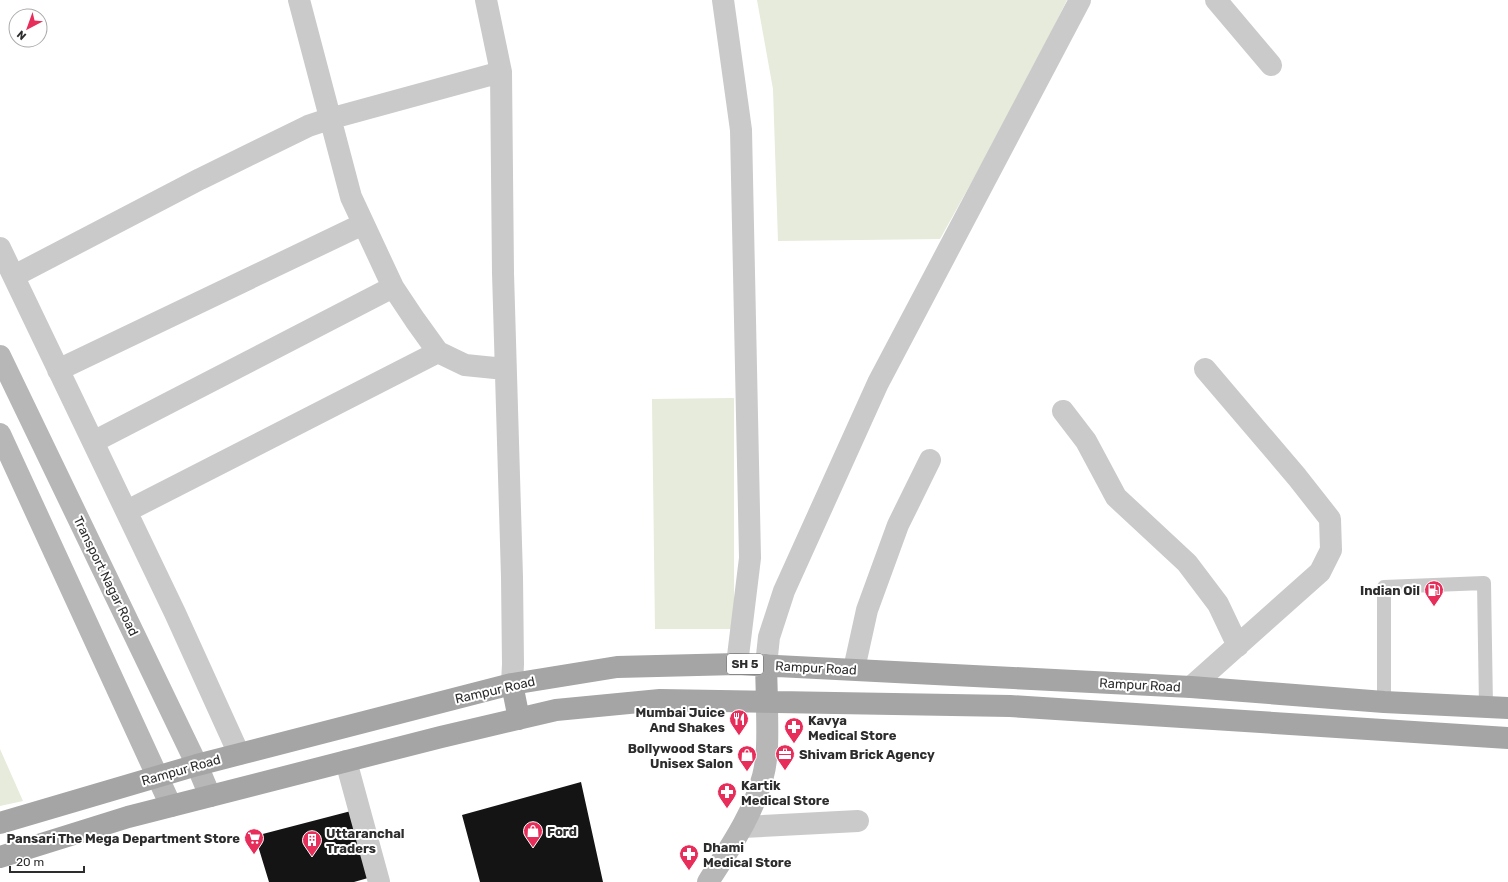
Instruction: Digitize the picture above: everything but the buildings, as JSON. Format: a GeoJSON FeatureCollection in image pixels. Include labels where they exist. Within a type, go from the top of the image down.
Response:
{"type":"FeatureCollection","features":[{"type":"Feature","properties":{"kind":"main road","name":"Transport Nagar Road"},"geometry":{"type":"LineString","coordinates":[[0,356],[210,796]]}},
{"type":"Feature","properties":{"kind":"main road"},"geometry":{"type":"LineString","coordinates":[[0,434],[171,806]]}},
{"type":"Feature","properties":{"kind":"main road","name":"Rampur Road"},"geometry":{"type":"LineString","coordinates":[[0,823],[196,765],[512,684],[617,667],[737,664],[766,665],[1191,687],[1384,702],[1508,708]]}},
{"type":"Feature","properties":{"kind":"main road"},"geometry":{"type":"LineString","coordinates":[[708,882],[743,827],[763,775],[768,740],[766,665]]}},
{"type":"Feature","properties":{"kind":"main road"},"geometry":{"type":"LineString","coordinates":[[512,684],[518,719]]}},
{"type":"Feature","properties":{"kind":"main road"},"geometry":{"type":"LineString","coordinates":[[0,858],[128,817],[518,719],[556,710],[660,700],[1010,706],[1508,738]]}},
{"type":"Feature","properties":{"kind":"street"},"geometry":{"type":"LineString","coordinates":[[299,0],[351,197],[393,287],[438,352],[465,365],[505,369]]}},
{"type":"Feature","properties":{"kind":"street"},"geometry":{"type":"LineString","coordinates":[[486,0],[501,72],[505,369],[512,577],[512,684]]}},
{"type":"Feature","properties":{"kind":"street"},"geometry":{"type":"LineString","coordinates":[[723,0],[741,130],[750,558],[737,664]]}},
{"type":"Feature","properties":{"kind":"street"},"geometry":{"type":"LineString","coordinates":[[766,665],[769,637],[784,591],[878,383],[1080,0]]}},
{"type":"Feature","properties":{"kind":"street"},"geometry":{"type":"LineString","coordinates":[[1216,0],[1271,65]]}},
{"type":"Feature","properties":{"kind":"street"},"geometry":{"type":"LineString","coordinates":[[14,276],[200,178],[308,126],[501,72]]}},
{"type":"Feature","properties":{"kind":"street"},"geometry":{"type":"LineString","coordinates":[[58,370],[363,224]]}},
{"type":"Feature","properties":{"kind":"street"},"geometry":{"type":"LineString","coordinates":[[0,248],[127,511],[239,754]]}},
{"type":"Feature","properties":{"kind":"street"},"geometry":{"type":"LineString","coordinates":[[93,442],[393,287]]}},
{"type":"Feature","properties":{"kind":"street"},"geometry":{"type":"LineString","coordinates":[[127,511],[438,352]]}},
{"type":"Feature","properties":{"kind":"street"},"geometry":{"type":"LineString","coordinates":[[1191,687],[1320,572],[1331,550],[1330,519],[1297,477],[1206,369]]}},
{"type":"Feature","properties":{"kind":"street"},"geometry":{"type":"LineString","coordinates":[[1063,411],[1086,441],[1116,497],[1187,563],[1218,604],[1238,646]]}},
{"type":"Feature","properties":{"kind":"street"},"geometry":{"type":"LineString","coordinates":[[854,670],[870,603],[898,525],[930,460]]}},
{"type":"Feature","properties":{"kind":"street"},"geometry":{"type":"LineString","coordinates":[[346,761],[376,881]]}},
{"type":"Feature","properties":{"kind":"street"},"geometry":{"type":"LineString","coordinates":[[743,827],[858,821]]}},
{"type":"Feature","properties":{"kind":"lane"},"geometry":{"type":"LineString","coordinates":[[1384,702],[1384,587],[1484,583],[1486,707]]}},
{"type":"Feature","properties":{"kind":"green space"},"geometry":{"type":"Polygon","coordinates":[[[757,0],[1067,0],[1021,93],[940,239],[778,241],[773,89],[757,0]]]}},
{"type":"Feature","properties":{"kind":"green space"},"geometry":{"type":"Polygon","coordinates":[[[734,398],[734,629],[655,629],[652,399],[734,398]]]}},
{"type":"Feature","properties":{"kind":"green space"},"geometry":{"type":"Polygon","coordinates":[[[0,749],[23,801],[0,806],[0,749]]]}},
{"type":"Feature","properties":{"kind":"place","name":"Indian Oil"},"geometry":{"type":"Point","coordinates":[1434,607]}},
{"type":"Feature","properties":{"kind":"place","name":"Mumbai Juice And Shakes"},"geometry":{"type":"Point","coordinates":[739,736]}},
{"type":"Feature","properties":{"kind":"place","name":"Kavya Medical Store"},"geometry":{"type":"Point","coordinates":[794,744]}},
{"type":"Feature","properties":{"kind":"place","name":"Shivam Brick Agency"},"geometry":{"type":"Point","coordinates":[785,771]}},
{"type":"Feature","properties":{"kind":"place","name":"Bollywood Stars Unisex Salon"},"geometry":{"type":"Point","coordinates":[747,772]}},
{"type":"Feature","properties":{"kind":"place","name":"Kartik Medical Store"},"geometry":{"type":"Point","coordinates":[727,809]}},
{"type":"Feature","properties":{"kind":"place","name":"Ford"},"geometry":{"type":"Point","coordinates":[533,848]}},
{"type":"Feature","properties":{"kind":"place","name":"Pansari The Mega Department Store"},"geometry":{"type":"Point","coordinates":[254,855]}},
{"type":"Feature","properties":{"kind":"place","name":"Uttaranchal Traders"},"geometry":{"type":"Point","coordinates":[312,857]}},
{"type":"Feature","properties":{"kind":"place","name":"Dhami Medical Store"},"geometry":{"type":"Point","coordinates":[689,871]}}]}
